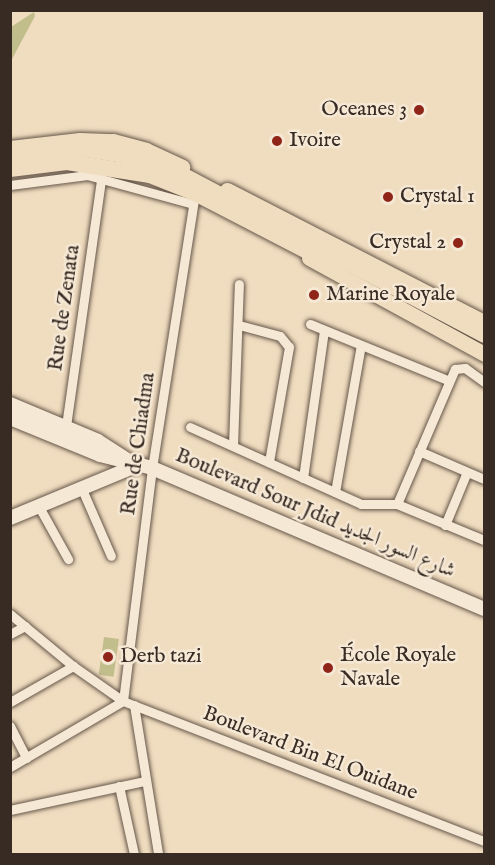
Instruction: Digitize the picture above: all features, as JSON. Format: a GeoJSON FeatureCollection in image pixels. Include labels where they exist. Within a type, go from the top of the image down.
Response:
{"type":"FeatureCollection","features":[{"type":"Feature","properties":{"kind":"highway"},"geometry":{"type":"LineString","coordinates":[[10,157],[39,148],[101,150],[155,163],[194,179],[292,239],[484,345]]}},
{"type":"Feature","properties":{"kind":"highway"},"geometry":{"type":"LineString","coordinates":[[10,169],[50,162],[101,172],[150,175],[194,199],[292,239],[484,335]]}},
{"type":"Feature","properties":{"kind":"main road"},"geometry":{"type":"LineString","coordinates":[[10,148],[39,148],[97,140],[146,150],[484,322]]}},
{"type":"Feature","properties":{"kind":"main road"},"geometry":{"type":"LineString","coordinates":[[292,239],[319,266],[484,354]]}},
{"type":"Feature","properties":{"kind":"street"},"geometry":{"type":"LineString","coordinates":[[10,178],[50,168],[101,172]]}},
{"type":"Feature","properties":{"kind":"street"},"geometry":{"type":"LineString","coordinates":[[10,185],[101,172]]}},
{"type":"Feature","properties":{"kind":"street","name":"Rue de Zenata"},"geometry":{"type":"LineString","coordinates":[[62,441],[67,426],[101,172]]}},
{"type":"Feature","properties":{"kind":"street","name":"Rue de Chiadma"},"geometry":{"type":"LineString","coordinates":[[123,701],[140,464],[194,199]]}},
{"type":"Feature","properties":{"kind":"street"},"geometry":{"type":"LineString","coordinates":[[233,445],[239,284]]}},
{"type":"Feature","properties":{"kind":"street"},"geometry":{"type":"LineString","coordinates":[[310,324],[447,380]]}},
{"type":"Feature","properties":{"kind":"street"},"geometry":{"type":"LineString","coordinates":[[239,325],[280,336],[289,348],[269,462]]}},
{"type":"Feature","properties":{"kind":"street"},"geometry":{"type":"LineString","coordinates":[[303,478],[324,331]]}},
{"type":"Feature","properties":{"kind":"street"},"geometry":{"type":"LineString","coordinates":[[335,492],[361,345]]}},
{"type":"Feature","properties":{"kind":"street"},"geometry":{"type":"LineString","coordinates":[[397,504],[447,380],[459,367],[484,382]]}},
{"type":"Feature","properties":{"kind":"street","name":"Boulevard Sour Jdid شارع السور الجديد"},"geometry":{"type":"LineString","coordinates":[[10,404],[67,426],[140,464],[484,609]]}},
{"type":"Feature","properties":{"kind":"street","name":"Boulevard Sour Jdid شارع السور الجديد"},"geometry":{"type":"LineString","coordinates":[[10,418],[62,441],[111,458],[140,464]]}},
{"type":"Feature","properties":{"kind":"street"},"geometry":{"type":"LineString","coordinates":[[190,427],[369,506],[397,504],[484,540]]}},
{"type":"Feature","properties":{"kind":"street"},"geometry":{"type":"LineString","coordinates":[[419,450],[484,479]]}},
{"type":"Feature","properties":{"kind":"street"},"geometry":{"type":"LineString","coordinates":[[10,518],[140,464]]}},
{"type":"Feature","properties":{"kind":"street"},"geometry":{"type":"LineString","coordinates":[[445,525],[467,472]]}},
{"type":"Feature","properties":{"kind":"street"},"geometry":{"type":"LineString","coordinates":[[81,488],[111,556]]}},
{"type":"Feature","properties":{"kind":"street"},"geometry":{"type":"LineString","coordinates":[[38,505],[68,559]]}},
{"type":"Feature","properties":{"kind":"street","name":"Boulevard Bin El Ouidane"},"geometry":{"type":"LineString","coordinates":[[10,614],[73,666],[123,701],[484,841]]}},
{"type":"Feature","properties":{"kind":"street"},"geometry":{"type":"LineString","coordinates":[[10,634],[26,626]]}},
{"type":"Feature","properties":{"kind":"street"},"geometry":{"type":"LineString","coordinates":[[10,702],[73,666]]}},
{"type":"Feature","properties":{"kind":"street"},"geometry":{"type":"LineString","coordinates":[[10,767],[123,701]]}},
{"type":"Feature","properties":{"kind":"street"},"geometry":{"type":"LineString","coordinates":[[134,705],[144,781],[158,855]]}},
{"type":"Feature","properties":{"kind":"street"},"geometry":{"type":"LineString","coordinates":[[10,726],[26,758]]}},
{"type":"Feature","properties":{"kind":"street"},"geometry":{"type":"LineString","coordinates":[[10,810],[144,781]]}},
{"type":"Feature","properties":{"kind":"street"},"geometry":{"type":"LineString","coordinates":[[119,786],[134,855]]}},
{"type":"Feature","properties":{"kind":"shaded area"},"geometry":{"type":"Polygon","coordinates":[[[34,12],[35,16],[11,61],[11,27],[34,12]]]}},
{"type":"Feature","properties":{"kind":"shaded area","name":"Derb tazi"},"geometry":{"type":"Polygon","coordinates":[[[104,637],[119,639],[114,677],[99,675],[104,637]]]}},
{"type":"Feature","properties":{"kind":"place","name":"Oceanes 3"},"geometry":{"type":"Point","coordinates":[419,110]}},
{"type":"Feature","properties":{"kind":"place","name":"Ivoire"},"geometry":{"type":"Point","coordinates":[277,141]}},
{"type":"Feature","properties":{"kind":"place","name":"Crystal 1"},"geometry":{"type":"Point","coordinates":[388,197]}},
{"type":"Feature","properties":{"kind":"place","name":"Crystal 2"},"geometry":{"type":"Point","coordinates":[458,243]}},
{"type":"Feature","properties":{"kind":"place","name":"Marine Royale"},"geometry":{"type":"Point","coordinates":[314,295]}},
{"type":"Feature","properties":{"kind":"place","name":"Derb tazi"},"geometry":{"type":"Point","coordinates":[108,657]}},
{"type":"Feature","properties":{"kind":"place","name":"École Royale Navale"},"geometry":{"type":"Point","coordinates":[328,668]}}]}
